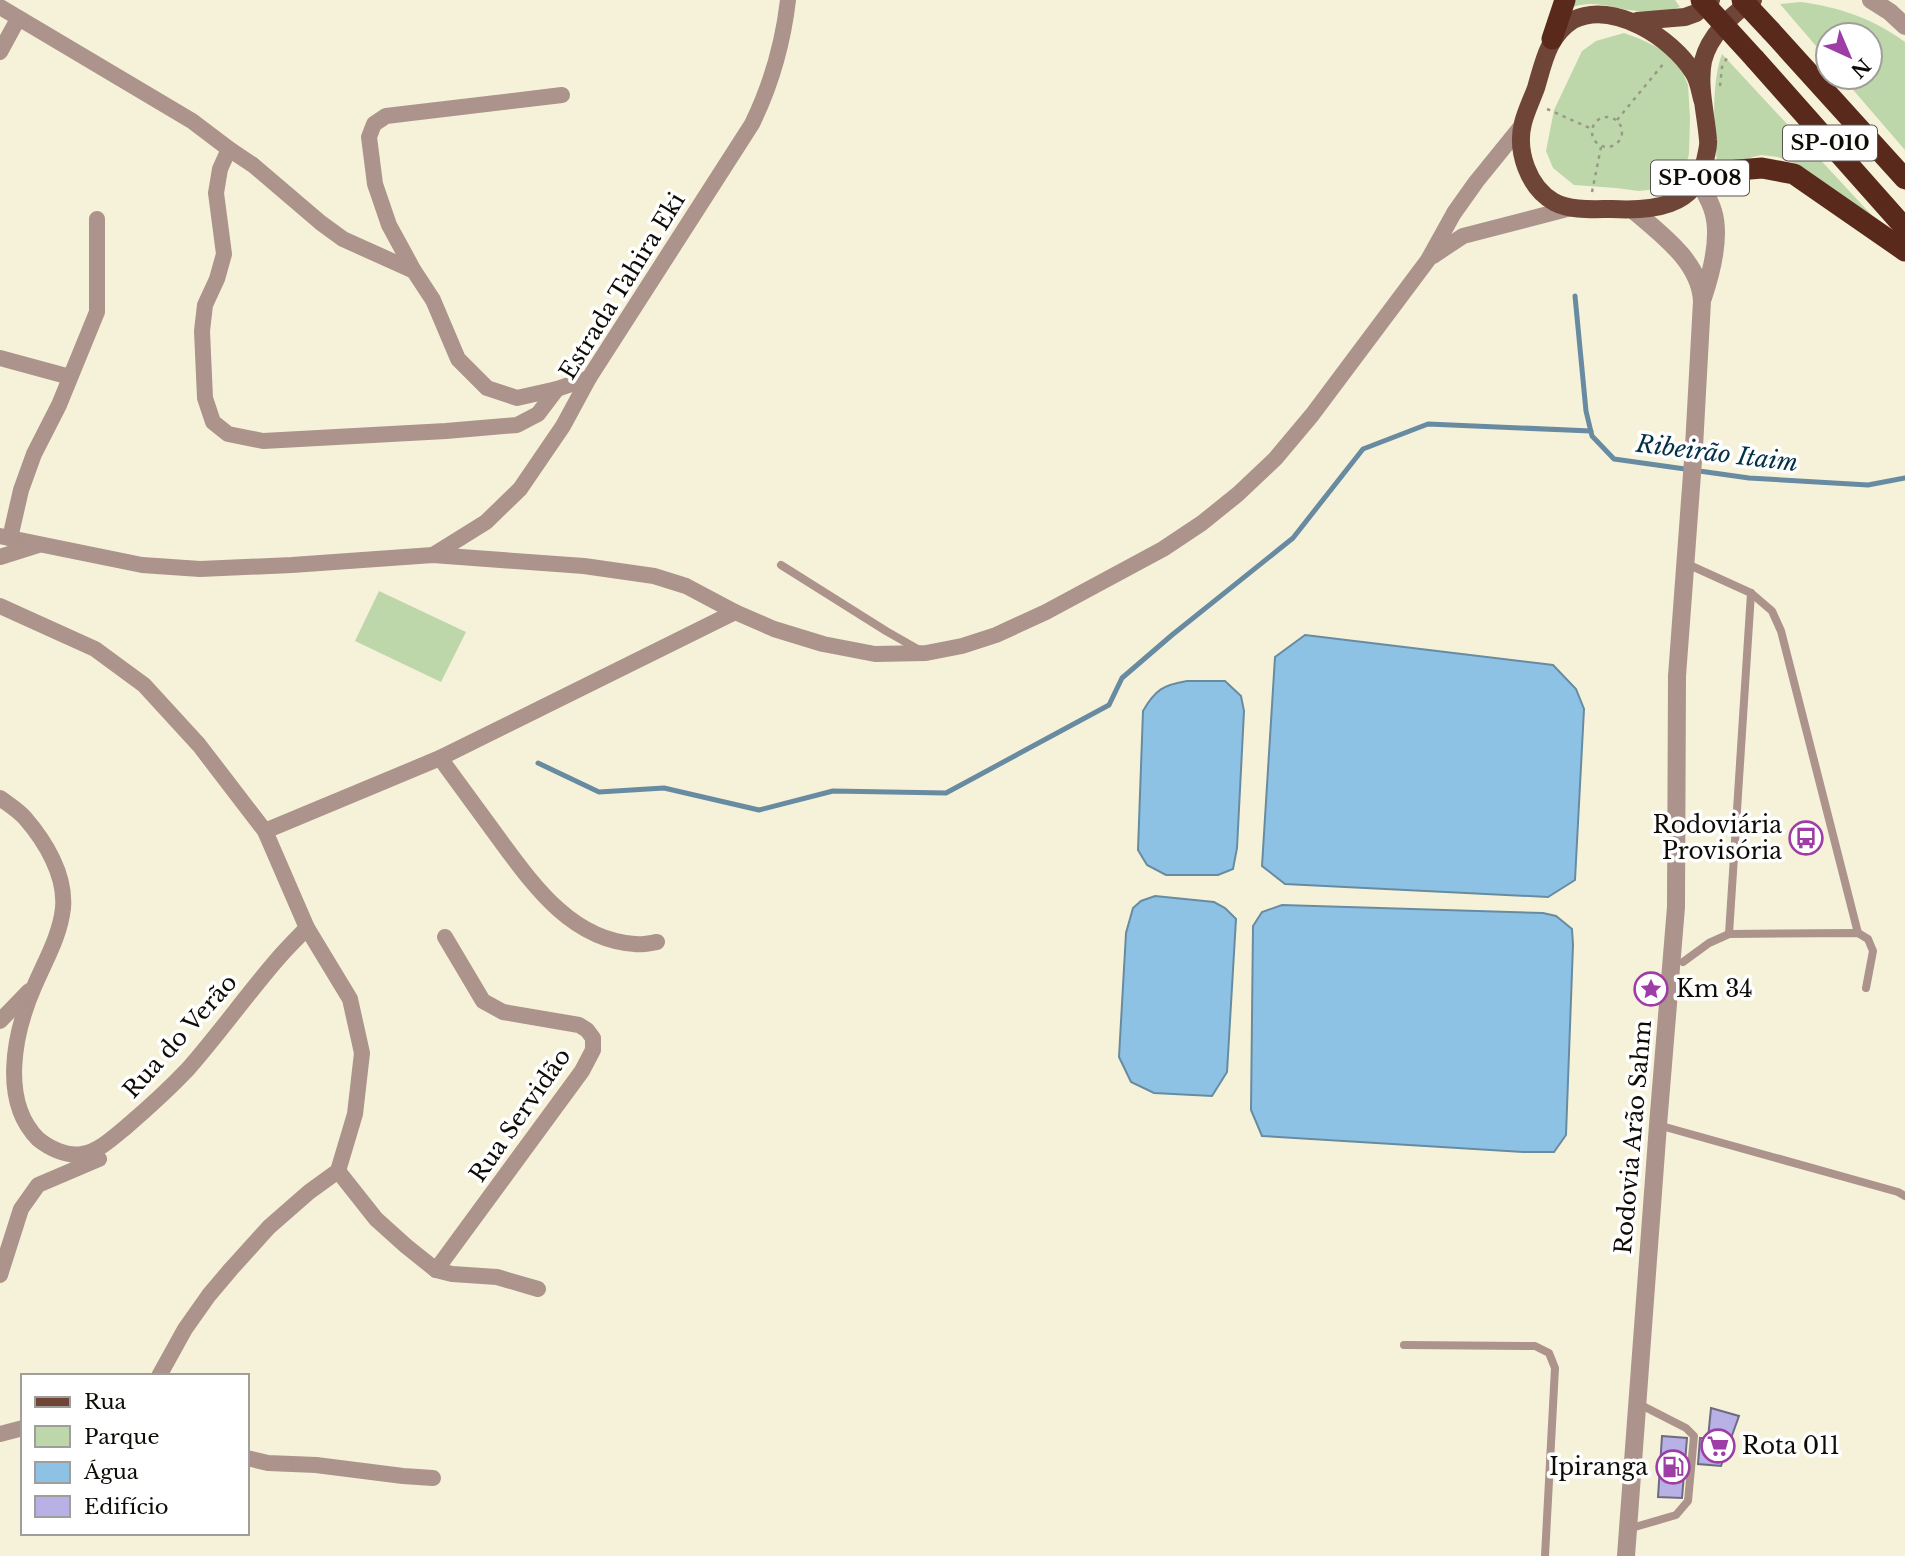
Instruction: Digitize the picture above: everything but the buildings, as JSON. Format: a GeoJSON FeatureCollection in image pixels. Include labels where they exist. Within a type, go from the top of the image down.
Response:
{"type":"FeatureCollection","features":[{"type":"Feature","properties":{"kind":"highway"},"geometry":{"type":"LineString","coordinates":[[1552,39],[1565,0]]}},
{"type":"Feature","properties":{"kind":"highway","name":"SP-010"},"geometry":{"type":"LineString","coordinates":[[1701,0],[1905,228]]}},
{"type":"Feature","properties":{"kind":"highway","name":"SP-010"},"geometry":{"type":"LineString","coordinates":[[1742,0],[1905,179]]}},
{"type":"Feature","properties":{"kind":"highway"},"geometry":{"type":"LineString","coordinates":[[1701,177],[1762,168],[1794,174],[1905,251]]}},
{"type":"Feature","properties":{"kind":"main road","name":"SP-008"},"geometry":{"type":"LineString","coordinates":[[1637,21],[1685,18],[1712,0]]}},
{"type":"Feature","properties":{"kind":"main road","name":"SP-008"},"geometry":{"type":"LineString","coordinates":[[1703,102],[1695,74],[1664,38],[1637,21],[1602,12],[1591,13],[1574,19],[1552,39],[1523,124],[1522,153],[1535,184],[1554,202],[1579,208],[1633,210],[1667,205],[1685,195],[1701,177],[1709,144],[1702,72],[1706,52],[1730,18],[1753,0]]}},
{"type":"Feature","properties":{"kind":"street","name":"Estrada Tahira Eki"},"geometry":{"type":"LineString","coordinates":[[433,555],[486,522],[520,489],[563,426],[589,378],[752,124],[766,96],[788,0]]}},
{"type":"Feature","properties":{"kind":"street"},"geometry":{"type":"LineString","coordinates":[[1871,0],[1905,26]]}},
{"type":"Feature","properties":{"kind":"street"},"geometry":{"type":"LineString","coordinates":[[0,7],[192,121],[253,165],[343,239],[414,271]]}},
{"type":"Feature","properties":{"kind":"street"},"geometry":{"type":"LineString","coordinates":[[0,52],[18,19]]}},
{"type":"Feature","properties":{"kind":"street"},"geometry":{"type":"LineString","coordinates":[[562,95],[386,116],[374,124],[369,136],[374,184],[388,225],[433,300],[458,359],[486,388],[517,398],[589,378]]}},
{"type":"Feature","properties":{"kind":"street"},"geometry":{"type":"LineString","coordinates":[[97,219],[97,312],[59,405],[34,454],[5,537],[142,565],[200,569],[433,555],[584,566],[654,576],[687,586],[774,629],[823,645],[875,654],[926,653],[973,643],[1046,612],[1163,550],[1238,495],[1275,459],[1337,383],[1428,260],[1454,213],[1476,182],[1523,124]]}},
{"type":"Feature","properties":{"kind":"street"},"geometry":{"type":"LineString","coordinates":[[229,149],[220,169],[216,193],[224,254],[205,305],[202,331],[205,398],[213,422],[228,434],[263,441],[517,425],[538,414],[557,389]]}},
{"type":"Feature","properties":{"kind":"street","name":"Rodovia Arão Sahm"},"geometry":{"type":"LineString","coordinates":[[1701,177],[1716,222],[1712,264],[1702,301]]}},
{"type":"Feature","properties":{"kind":"street"},"geometry":{"type":"LineString","coordinates":[[1428,260],[1463,236],[1579,208]]}},
{"type":"Feature","properties":{"kind":"street","name":"Rodovia Arão Sahm"},"geometry":{"type":"LineString","coordinates":[[1626,1556],[1676,907],[1677,676],[1702,301],[1701,287],[1684,258],[1633,210]]}},
{"type":"Feature","properties":{"kind":"street"},"geometry":{"type":"LineString","coordinates":[[0,358],[71,377]]}},
{"type":"Feature","properties":{"kind":"street"},"geometry":{"type":"LineString","coordinates":[[0,557],[39,545]]}},
{"type":"Feature","properties":{"kind":"street"},"geometry":{"type":"LineString","coordinates":[[0,606],[95,649],[144,685],[199,745],[265,831],[307,928],[350,999],[362,1054],[355,1114],[338,1171],[269,1227],[209,1295],[185,1329],[160,1374]]}},
{"type":"Feature","properties":{"kind":"street"},"geometry":{"type":"LineString","coordinates":[[265,831],[440,758],[735,612]]}},
{"type":"Feature","properties":{"kind":"street"},"geometry":{"type":"LineString","coordinates":[[440,758],[524,873],[548,901],[573,922],[605,938],[636,945],[657,942]]}},
{"type":"Feature","properties":{"kind":"street","name":"Rua do Verão"},"geometry":{"type":"LineString","coordinates":[[0,798],[23,816],[43,842],[59,872],[63,905],[58,932],[33,987],[14,1042],[10,1077],[19,1117],[28,1129],[50,1147],[80,1155],[101,1146],[143,1113],[187,1069],[277,959],[307,928]]}},
{"type":"Feature","properties":{"kind":"street","name":"Rua Servidão"},"geometry":{"type":"LineString","coordinates":[[436,1270],[582,1071],[593,1050],[593,1038],[579,1025],[503,1012],[483,1001],[445,937]]}},
{"type":"Feature","properties":{"kind":"street"},"geometry":{"type":"LineString","coordinates":[[0,1021],[33,987]]}},
{"type":"Feature","properties":{"kind":"street"},"geometry":{"type":"LineString","coordinates":[[0,1275],[21,1209],[38,1185],[105,1156],[118,1134]]}},
{"type":"Feature","properties":{"kind":"street"},"geometry":{"type":"LineString","coordinates":[[338,1171],[376,1219],[436,1270],[452,1274],[497,1277],[538,1289]]}},
{"type":"Feature","properties":{"kind":"street"},"geometry":{"type":"LineString","coordinates":[[0,1434],[21,1429]]}},
{"type":"Feature","properties":{"kind":"street"},"geometry":{"type":"LineString","coordinates":[[248,1458],[268,1463],[316,1465],[433,1478]]}},
{"type":"Feature","properties":{"kind":"lane"},"geometry":{"type":"LineString","coordinates":[[1685,563],[1751,593],[1772,611],[1781,631],[1858,933]]}},
{"type":"Feature","properties":{"kind":"lane"},"geometry":{"type":"LineString","coordinates":[[780,565],[926,653]]}},
{"type":"Feature","properties":{"kind":"lane"},"geometry":{"type":"LineString","coordinates":[[1728,934],[1751,593]]}},
{"type":"Feature","properties":{"kind":"lane"},"geometry":{"type":"LineString","coordinates":[[1683,962],[1709,943],[1728,934],[1858,933],[1868,940],[1873,951],[1866,988]]}},
{"type":"Feature","properties":{"kind":"lane"},"geometry":{"type":"LineString","coordinates":[[1658,1125],[1905,1196]]}},
{"type":"Feature","properties":{"kind":"lane"},"geometry":{"type":"LineString","coordinates":[[1404,1345],[1535,1346],[1549,1353],[1555,1368],[1545,1556]]}},
{"type":"Feature","properties":{"kind":"lane"},"geometry":{"type":"LineString","coordinates":[[1627,1529],[1676,1515],[1688,1501],[1693,1436],[1686,1428],[1637,1403]]}},
{"type":"Feature","properties":{"kind":"path"},"geometry":{"type":"LineString","coordinates":[[1617,120],[1676,50]]}},
{"type":"Feature","properties":{"kind":"path"},"geometry":{"type":"LineString","coordinates":[[1531,102],[1592,129]]}},
{"type":"Feature","properties":{"kind":"path"},"geometry":{"type":"LineString","coordinates":[[1608,117],[1617,120],[1623,130],[1620,140],[1612,147],[1601,147],[1593,140],[1592,129],[1597,120],[1608,117]]}},
{"type":"Feature","properties":{"kind":"path"},"geometry":{"type":"LineString","coordinates":[[1579,208],[1601,147]]}},
{"type":"Feature","properties":{"kind":"green space"},"geometry":{"type":"Polygon","coordinates":[[[1575,0],[1675,0],[1680,7],[1649,12],[1594,4],[1573,7],[1575,0]]]}},
{"type":"Feature","properties":{"kind":"green space"},"geometry":{"type":"Polygon","coordinates":[[[1801,2],[1829,7],[1868,21],[1814,21],[1814,44],[1780,4],[1801,2]]]}},
{"type":"Feature","properties":{"kind":"green space"},"geometry":{"type":"Polygon","coordinates":[[[1884,29],[1905,42],[1905,150],[1854,91],[1884,91],[1884,29]]]}},
{"type":"Feature","properties":{"kind":"green space"},"geometry":{"type":"Polygon","coordinates":[[[1624,33],[1663,50],[1682,71],[1688,85],[1690,118],[1686,165],[1668,184],[1656,189],[1639,191],[1574,185],[1553,168],[1546,151],[1554,110],[1582,51],[1596,41],[1624,33]]]}},
{"type":"Feature","properties":{"kind":"green space"},"geometry":{"type":"Polygon","coordinates":[[[1722,54],[1879,223],[1799,165],[1778,157],[1761,155],[1717,162],[1715,93],[1722,54]]]}},
{"type":"Feature","properties":{"kind":"green space"},"geometry":{"type":"Polygon","coordinates":[[[379,591],[466,632],[441,682],[355,641],[379,591]]]}},
{"type":"Feature","properties":{"kind":"water"},"geometry":{"type":"Polygon","coordinates":[[[1305,635],[1553,665],[1576,689],[1584,709],[1575,880],[1548,897],[1285,884],[1262,866],[1275,657],[1305,635]]]}},
{"type":"Feature","properties":{"kind":"water"},"geometry":{"type":"Polygon","coordinates":[[[1187,681],[1225,681],[1241,696],[1244,711],[1237,848],[1233,869],[1218,875],[1166,875],[1147,865],[1138,850],[1143,711],[1161,690],[1187,681]]]}},
{"type":"Feature","properties":{"kind":"water"},"geometry":{"type":"Polygon","coordinates":[[[1155,896],[1214,902],[1236,919],[1227,1072],[1212,1096],[1154,1093],[1131,1082],[1119,1057],[1126,933],[1133,908],[1141,901],[1155,896]]]}},
{"type":"Feature","properties":{"kind":"water"},"geometry":{"type":"Polygon","coordinates":[[[1282,905],[1543,913],[1556,916],[1572,929],[1566,1135],[1554,1152],[1262,1136],[1251,1110],[1253,926],[1262,912],[1282,905]]]}},
{"type":"Feature","properties":{"kind":"waterway","name":"Ribeirão Itaim"},"geometry":{"type":"LineString","coordinates":[[1575,296],[1586,411],[1592,436],[1614,459],[1749,478],[1868,485],[1905,478]]}},
{"type":"Feature","properties":{"kind":"waterway"},"geometry":{"type":"LineString","coordinates":[[538,763],[599,792],[664,788],[759,810],[833,791],[946,793],[1109,705],[1122,678],[1293,538],[1363,449],[1428,424],[1591,431]]}},
{"type":"Feature","properties":{"kind":"place","name":"Rodoviária Provisória"},"geometry":{"type":"Point","coordinates":[1806,838]}},
{"type":"Feature","properties":{"kind":"place","name":"Km 34"},"geometry":{"type":"Point","coordinates":[1651,989]}},
{"type":"Feature","properties":{"kind":"place","name":"Rota 011"},"geometry":{"type":"Point","coordinates":[1718,1446]}},
{"type":"Feature","properties":{"kind":"place","name":"Ipiranga"},"geometry":{"type":"Point","coordinates":[1673,1467]}}]}
